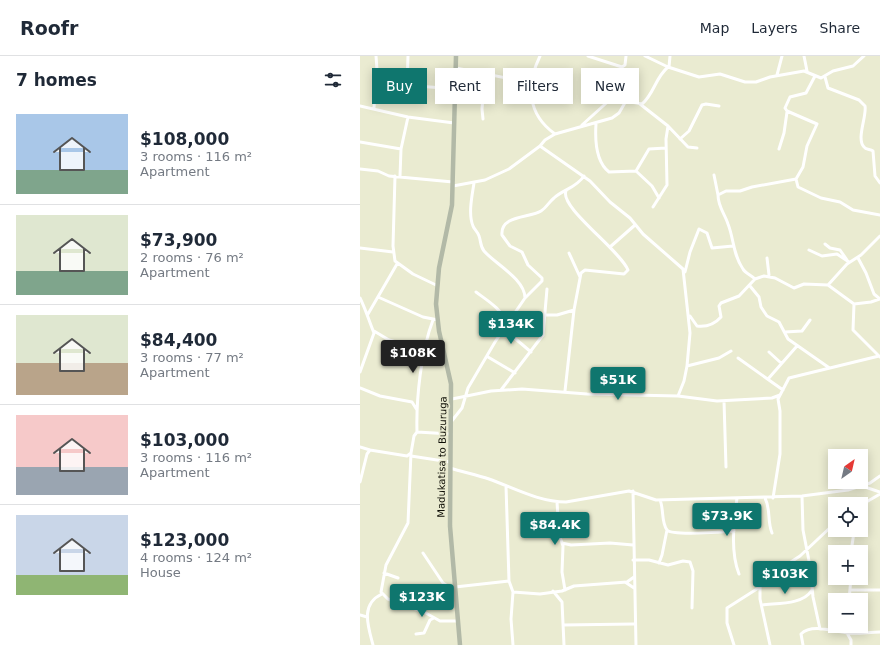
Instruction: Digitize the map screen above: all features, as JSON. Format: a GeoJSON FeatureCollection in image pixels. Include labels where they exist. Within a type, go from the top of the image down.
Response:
{"type":"FeatureCollection","features":[{"type":"Feature","properties":{"kind":"main road","name":"Madukatisa to Buzuruga"},"geometry":{"type":"LineString","coordinates":[[456,56],[456,68]]}},
{"type":"Feature","properties":{"kind":"main road","name":"Madukatisa to Buzuruga"},"geometry":{"type":"LineString","coordinates":[[456,104],[453,184],[450,219],[436,285],[435,320],[450,374],[452,399],[450,434],[450,526],[460,645]]}},
{"type":"Feature","properties":{"kind":"street"},"geometry":{"type":"LineString","coordinates":[[376,56],[377,68]]}},
{"type":"Feature","properties":{"kind":"street"},"geometry":{"type":"LineString","coordinates":[[408,56],[408,68]]}},
{"type":"Feature","properties":{"kind":"street"},"geometry":{"type":"LineString","coordinates":[[536,68],[540,56]]}},
{"type":"Feature","properties":{"kind":"street"},"geometry":{"type":"LineString","coordinates":[[588,56],[622,67]]}},
{"type":"Feature","properties":{"kind":"street"},"geometry":{"type":"LineString","coordinates":[[580,126],[614,97],[622,67],[625,64],[626,56]]}},
{"type":"Feature","properties":{"kind":"street"},"geometry":{"type":"LineString","coordinates":[[645,56],[668,67],[699,77],[720,74],[745,82],[756,82],[777,76],[807,71],[815,76],[825,77],[833,71],[853,66],[864,56]]}},
{"type":"Feature","properties":{"kind":"street"},"geometry":{"type":"LineString","coordinates":[[640,104],[642,104],[649,96],[656,81],[668,67],[670,56]]}},
{"type":"Feature","properties":{"kind":"street"},"geometry":{"type":"LineString","coordinates":[[777,76],[782,56]]}},
{"type":"Feature","properties":{"kind":"street"},"geometry":{"type":"LineString","coordinates":[[804,56],[807,71]]}},
{"type":"Feature","properties":{"kind":"street"},"geometry":{"type":"LineString","coordinates":[[779,149],[788,112],[785,108],[790,97],[806,93],[815,76]]}},
{"type":"Feature","properties":{"kind":"street"},"geometry":{"type":"LineString","coordinates":[[825,77],[828,88],[859,100],[866,106],[866,116],[862,125],[862,145],[865,149],[873,151],[875,176],[880,183]]}},
{"type":"Feature","properties":{"kind":"street"},"geometry":{"type":"LineString","coordinates":[[360,169],[378,171],[389,176],[400,176],[418,180],[453,184],[474,183],[485,180],[515,165],[540,146],[545,140],[555,134],[580,126],[596,124],[616,116],[626,101],[640,104],[668,126],[688,147],[697,148]]}},
{"type":"Feature","properties":{"kind":"street"},"geometry":{"type":"LineString","coordinates":[[374,104],[374,108]]}},
{"type":"Feature","properties":{"kind":"street"},"geometry":{"type":"LineString","coordinates":[[482,104],[483,119]]}},
{"type":"Feature","properties":{"kind":"street"},"geometry":{"type":"LineString","coordinates":[[535,104],[537,114],[544,126],[555,134]]}},
{"type":"Feature","properties":{"kind":"street"},"geometry":{"type":"LineString","coordinates":[[680,139],[689,131],[702,105],[706,104],[719,106]]}},
{"type":"Feature","properties":{"kind":"street"},"geometry":{"type":"LineString","coordinates":[[360,106],[374,108],[408,118],[455,123]]}},
{"type":"Feature","properties":{"kind":"street"},"geometry":{"type":"LineString","coordinates":[[788,112],[817,124],[807,146],[803,167],[796,178],[798,187],[813,195],[840,202],[853,210],[880,215]]}},
{"type":"Feature","properties":{"kind":"street"},"geometry":{"type":"LineString","coordinates":[[400,176],[401,148],[408,118]]}},
{"type":"Feature","properties":{"kind":"street"},"geometry":{"type":"LineString","coordinates":[[596,124],[595,144],[606,170],[613,173],[636,171],[652,186],[659,198]]}},
{"type":"Feature","properties":{"kind":"street"},"geometry":{"type":"LineString","coordinates":[[653,207],[667,185],[666,148],[668,126]]}},
{"type":"Feature","properties":{"kind":"street"},"geometry":{"type":"LineString","coordinates":[[360,142],[401,148]]}},
{"type":"Feature","properties":{"kind":"street"},"geometry":{"type":"LineString","coordinates":[[540,146],[584,176],[685,272]]}},
{"type":"Feature","properties":{"kind":"street"},"geometry":{"type":"LineString","coordinates":[[636,171],[649,149],[666,148]]}},
{"type":"Feature","properties":{"kind":"street"},"geometry":{"type":"LineString","coordinates":[[714,175],[722,212],[731,232],[733,246],[743,270],[755,279]]}},
{"type":"Feature","properties":{"kind":"street"},"geometry":{"type":"LineString","coordinates":[[395,176],[393,252],[397,264],[413,274],[436,285]]}},
{"type":"Feature","properties":{"kind":"street"},"geometry":{"type":"LineString","coordinates":[[451,423],[462,408],[464,396],[475,375],[488,357],[507,325],[525,298],[541,283],[542,278],[528,265],[522,252],[506,243],[502,235],[503,229],[508,223],[516,218],[542,210],[554,197],[578,184],[584,176]]}},
{"type":"Feature","properties":{"kind":"street"},"geometry":{"type":"LineString","coordinates":[[718,195],[726,190],[740,191],[752,187],[777,183],[789,178],[796,178]]}},
{"type":"Feature","properties":{"kind":"street"},"geometry":{"type":"LineString","coordinates":[[474,183],[471,221],[479,236],[482,247],[519,282],[524,291],[525,298]]}},
{"type":"Feature","properties":{"kind":"street"},"geometry":{"type":"LineString","coordinates":[[565,391],[574,310],[580,277],[585,270],[616,274],[627,272],[625,265],[610,247],[592,228],[579,218],[566,199],[565,195],[567,191]]}},
{"type":"Feature","properties":{"kind":"street"},"geometry":{"type":"LineString","coordinates":[[610,247],[635,225]]}},
{"type":"Feature","properties":{"kind":"street"},"geometry":{"type":"LineString","coordinates":[[678,396],[684,382],[690,333],[685,272],[690,252],[699,229],[707,233],[712,248],[733,246]]}},
{"type":"Feature","properties":{"kind":"street"},"geometry":{"type":"LineString","coordinates":[[828,285],[848,261],[858,258],[880,236]]}},
{"type":"Feature","properties":{"kind":"street"},"geometry":{"type":"LineString","coordinates":[[825,244],[830,248],[840,250],[848,261]]}},
{"type":"Feature","properties":{"kind":"street"},"geometry":{"type":"LineString","coordinates":[[360,248],[393,252]]}},
{"type":"Feature","properties":{"kind":"street"},"geometry":{"type":"LineString","coordinates":[[809,250],[822,256],[837,254],[848,261]]}},
{"type":"Feature","properties":{"kind":"street"},"geometry":{"type":"LineString","coordinates":[[569,253],[580,277]]}},
{"type":"Feature","properties":{"kind":"street"},"geometry":{"type":"LineString","coordinates":[[766,258],[769,275]]}},
{"type":"Feature","properties":{"kind":"street"},"geometry":{"type":"LineString","coordinates":[[858,258],[874,294],[880,299]]}},
{"type":"Feature","properties":{"kind":"street"},"geometry":{"type":"LineString","coordinates":[[368,314],[397,264]]}},
{"type":"Feature","properties":{"kind":"street"},"geometry":{"type":"LineString","coordinates":[[695,325],[708,326],[721,318],[719,306],[721,303],[739,296],[755,279],[769,275],[794,288],[804,284],[828,285],[854,304],[871,302],[880,299]]}},
{"type":"Feature","properties":{"kind":"street"},"geometry":{"type":"LineString","coordinates":[[750,286],[759,296],[764,312],[769,318],[779,322],[788,339],[828,367]]}},
{"type":"Feature","properties":{"kind":"street"},"geometry":{"type":"LineString","coordinates":[[501,390],[543,335],[547,289]]}},
{"type":"Feature","properties":{"kind":"street"},"geometry":{"type":"LineString","coordinates":[[476,292],[486,297],[501,312],[514,337],[531,352]]}},
{"type":"Feature","properties":{"kind":"street"},"geometry":{"type":"LineString","coordinates":[[378,297],[389,303],[435,320],[424,350],[417,432],[414,436],[411,455],[408,523],[387,561],[382,594]]}},
{"type":"Feature","properties":{"kind":"street"},"geometry":{"type":"LineString","coordinates":[[360,298],[374,331],[389,340],[424,350]]}},
{"type":"Feature","properties":{"kind":"street"},"geometry":{"type":"LineString","coordinates":[[854,304],[853,330],[880,356]]}},
{"type":"Feature","properties":{"kind":"street"},"geometry":{"type":"LineString","coordinates":[[546,314],[557,315],[574,310]]}},
{"type":"Feature","properties":{"kind":"street"},"geometry":{"type":"LineString","coordinates":[[689,314],[695,325]]}},
{"type":"Feature","properties":{"kind":"street"},"geometry":{"type":"LineString","coordinates":[[785,332],[802,331],[810,320]]}},
{"type":"Feature","properties":{"kind":"street"},"geometry":{"type":"LineString","coordinates":[[690,333],[695,325]]}},
{"type":"Feature","properties":{"kind":"street"},"geometry":{"type":"LineString","coordinates":[[360,372],[367,357],[374,331]]}},
{"type":"Feature","properties":{"kind":"street"},"geometry":{"type":"LineString","coordinates":[[427,342],[442,342]]}},
{"type":"Feature","properties":{"kind":"street"},"geometry":{"type":"LineString","coordinates":[[768,379],[781,362],[797,346]]}},
{"type":"Feature","properties":{"kind":"street"},"geometry":{"type":"LineString","coordinates":[[687,366],[719,358],[731,351]]}},
{"type":"Feature","properties":{"kind":"street"},"geometry":{"type":"LineString","coordinates":[[769,352],[781,362]]}},
{"type":"Feature","properties":{"kind":"street"},"geometry":{"type":"LineString","coordinates":[[773,498],[780,454],[780,411],[778,404],[780,395],[787,381],[792,376],[880,356]]}},
{"type":"Feature","properties":{"kind":"street"},"geometry":{"type":"LineString","coordinates":[[488,357],[515,373]]}},
{"type":"Feature","properties":{"kind":"street"},"geometry":{"type":"LineString","coordinates":[[738,358],[783,390]]}},
{"type":"Feature","properties":{"kind":"street"},"geometry":{"type":"LineString","coordinates":[[360,388],[380,396],[412,402],[418,412]]}},
{"type":"Feature","properties":{"kind":"street"},"geometry":{"type":"LineString","coordinates":[[452,399],[501,390],[678,396],[724,401],[770,398],[780,395]]}},
{"type":"Feature","properties":{"kind":"street"},"geometry":{"type":"LineString","coordinates":[[770,398],[778,404]]}},
{"type":"Feature","properties":{"kind":"street"},"geometry":{"type":"LineString","coordinates":[[724,401],[726,467]]}},
{"type":"Feature","properties":{"kind":"street"},"geometry":{"type":"LineString","coordinates":[[417,432],[450,434]]}},
{"type":"Feature","properties":{"kind":"street"},"geometry":{"type":"LineString","coordinates":[[360,447],[370,450],[450,462]]}},
{"type":"Feature","properties":{"kind":"street"},"geometry":{"type":"LineString","coordinates":[[360,482],[367,454],[370,450]]}},
{"type":"Feature","properties":{"kind":"street"},"geometry":{"type":"LineString","coordinates":[[450,468],[490,479],[506,486],[557,502],[566,502],[633,491],[652,499],[660,500],[773,498],[802,496],[848,489]]}},
{"type":"Feature","properties":{"kind":"street"},"geometry":{"type":"LineString","coordinates":[[868,483],[880,477]]}},
{"type":"Feature","properties":{"kind":"street"},"geometry":{"type":"LineString","coordinates":[[506,486],[509,581],[513,592],[511,619],[513,645]]}},
{"type":"Feature","properties":{"kind":"street"},"geometry":{"type":"LineString","coordinates":[[868,488],[880,493]]}},
{"type":"Feature","properties":{"kind":"street"},"geometry":{"type":"LineString","coordinates":[[633,491],[634,624],[636,645]]}},
{"type":"Feature","properties":{"kind":"street"},"geometry":{"type":"LineString","coordinates":[[868,501],[880,493]]}},
{"type":"Feature","properties":{"kind":"street"},"geometry":{"type":"LineString","coordinates":[[802,496],[803,530],[808,549],[812,590],[820,629]]}},
{"type":"Feature","properties":{"kind":"street"},"geometry":{"type":"LineString","coordinates":[[737,498],[734,531],[735,560],[739,574]]}},
{"type":"Feature","properties":{"kind":"street"},"geometry":{"type":"LineString","coordinates":[[765,498],[770,508],[769,524],[772,533]]}},
{"type":"Feature","properties":{"kind":"street"},"geometry":{"type":"LineString","coordinates":[[659,563],[667,530],[660,500]]}},
{"type":"Feature","properties":{"kind":"street"},"geometry":{"type":"LineString","coordinates":[[557,502],[558,524],[562,543],[562,572],[564,590],[561,599],[564,645]]}},
{"type":"Feature","properties":{"kind":"street"},"geometry":{"type":"LineString","coordinates":[[667,530],[680,533],[734,531]]}},
{"type":"Feature","properties":{"kind":"street"},"geometry":{"type":"LineString","coordinates":[[734,645],[727,623],[726,610],[728,607],[760,587],[780,569],[800,556],[828,530]]}},
{"type":"Feature","properties":{"kind":"street"},"geometry":{"type":"LineString","coordinates":[[562,543],[571,545],[633,545]]}},
{"type":"Feature","properties":{"kind":"street"},"geometry":{"type":"LineString","coordinates":[[423,553],[443,583],[455,589],[509,581]]}},
{"type":"Feature","properties":{"kind":"street"},"geometry":{"type":"LineString","coordinates":[[633,560],[649,560],[668,566],[683,561],[692,564],[692,608]]}},
{"type":"Feature","properties":{"kind":"street"},"geometry":{"type":"LineString","coordinates":[[384,573],[398,578]]}},
{"type":"Feature","properties":{"kind":"street"},"geometry":{"type":"LineString","coordinates":[[513,592],[536,594],[564,590],[580,585],[625,582],[634,577]]}},
{"type":"Feature","properties":{"kind":"street"},"geometry":{"type":"LineString","coordinates":[[625,582],[634,588]]}},
{"type":"Feature","properties":{"kind":"street"},"geometry":{"type":"LineString","coordinates":[[850,593],[851,585]]}},
{"type":"Feature","properties":{"kind":"street"},"geometry":{"type":"LineString","coordinates":[[760,587],[770,645]]}},
{"type":"Feature","properties":{"kind":"street"},"geometry":{"type":"LineString","coordinates":[[762,605],[794,601],[808,596],[812,590]]}},
{"type":"Feature","properties":{"kind":"street"},"geometry":{"type":"LineString","coordinates":[[851,590],[880,590]]}},
{"type":"Feature","properties":{"kind":"street"},"geometry":{"type":"LineString","coordinates":[[553,591],[561,599]]}},
{"type":"Feature","properties":{"kind":"street"},"geometry":{"type":"LineString","coordinates":[[373,645],[367,617],[370,602],[382,594]]}},
{"type":"Feature","properties":{"kind":"street"},"geometry":{"type":"LineString","coordinates":[[382,594],[396,602],[424,612],[444,622],[458,621]]}},
{"type":"Feature","properties":{"kind":"street"},"geometry":{"type":"LineString","coordinates":[[360,615],[367,617]]}},
{"type":"Feature","properties":{"kind":"street"},"geometry":{"type":"LineString","coordinates":[[416,634],[424,633],[430,620],[434,618]]}},
{"type":"Feature","properties":{"kind":"street"},"geometry":{"type":"LineString","coordinates":[[563,626],[634,624]]}},
{"type":"Feature","properties":{"kind":"street"},"geometry":{"type":"LineString","coordinates":[[803,645],[801,636],[803,632],[820,629],[828,630]]}},
{"type":"Feature","properties":{"kind":"street"},"geometry":{"type":"LineString","coordinates":[[868,632],[880,632]]}},
{"type":"Feature","properties":{"kind":"street"},"geometry":{"type":"LineString","coordinates":[[846,633],[851,640],[851,645]]}}]}
